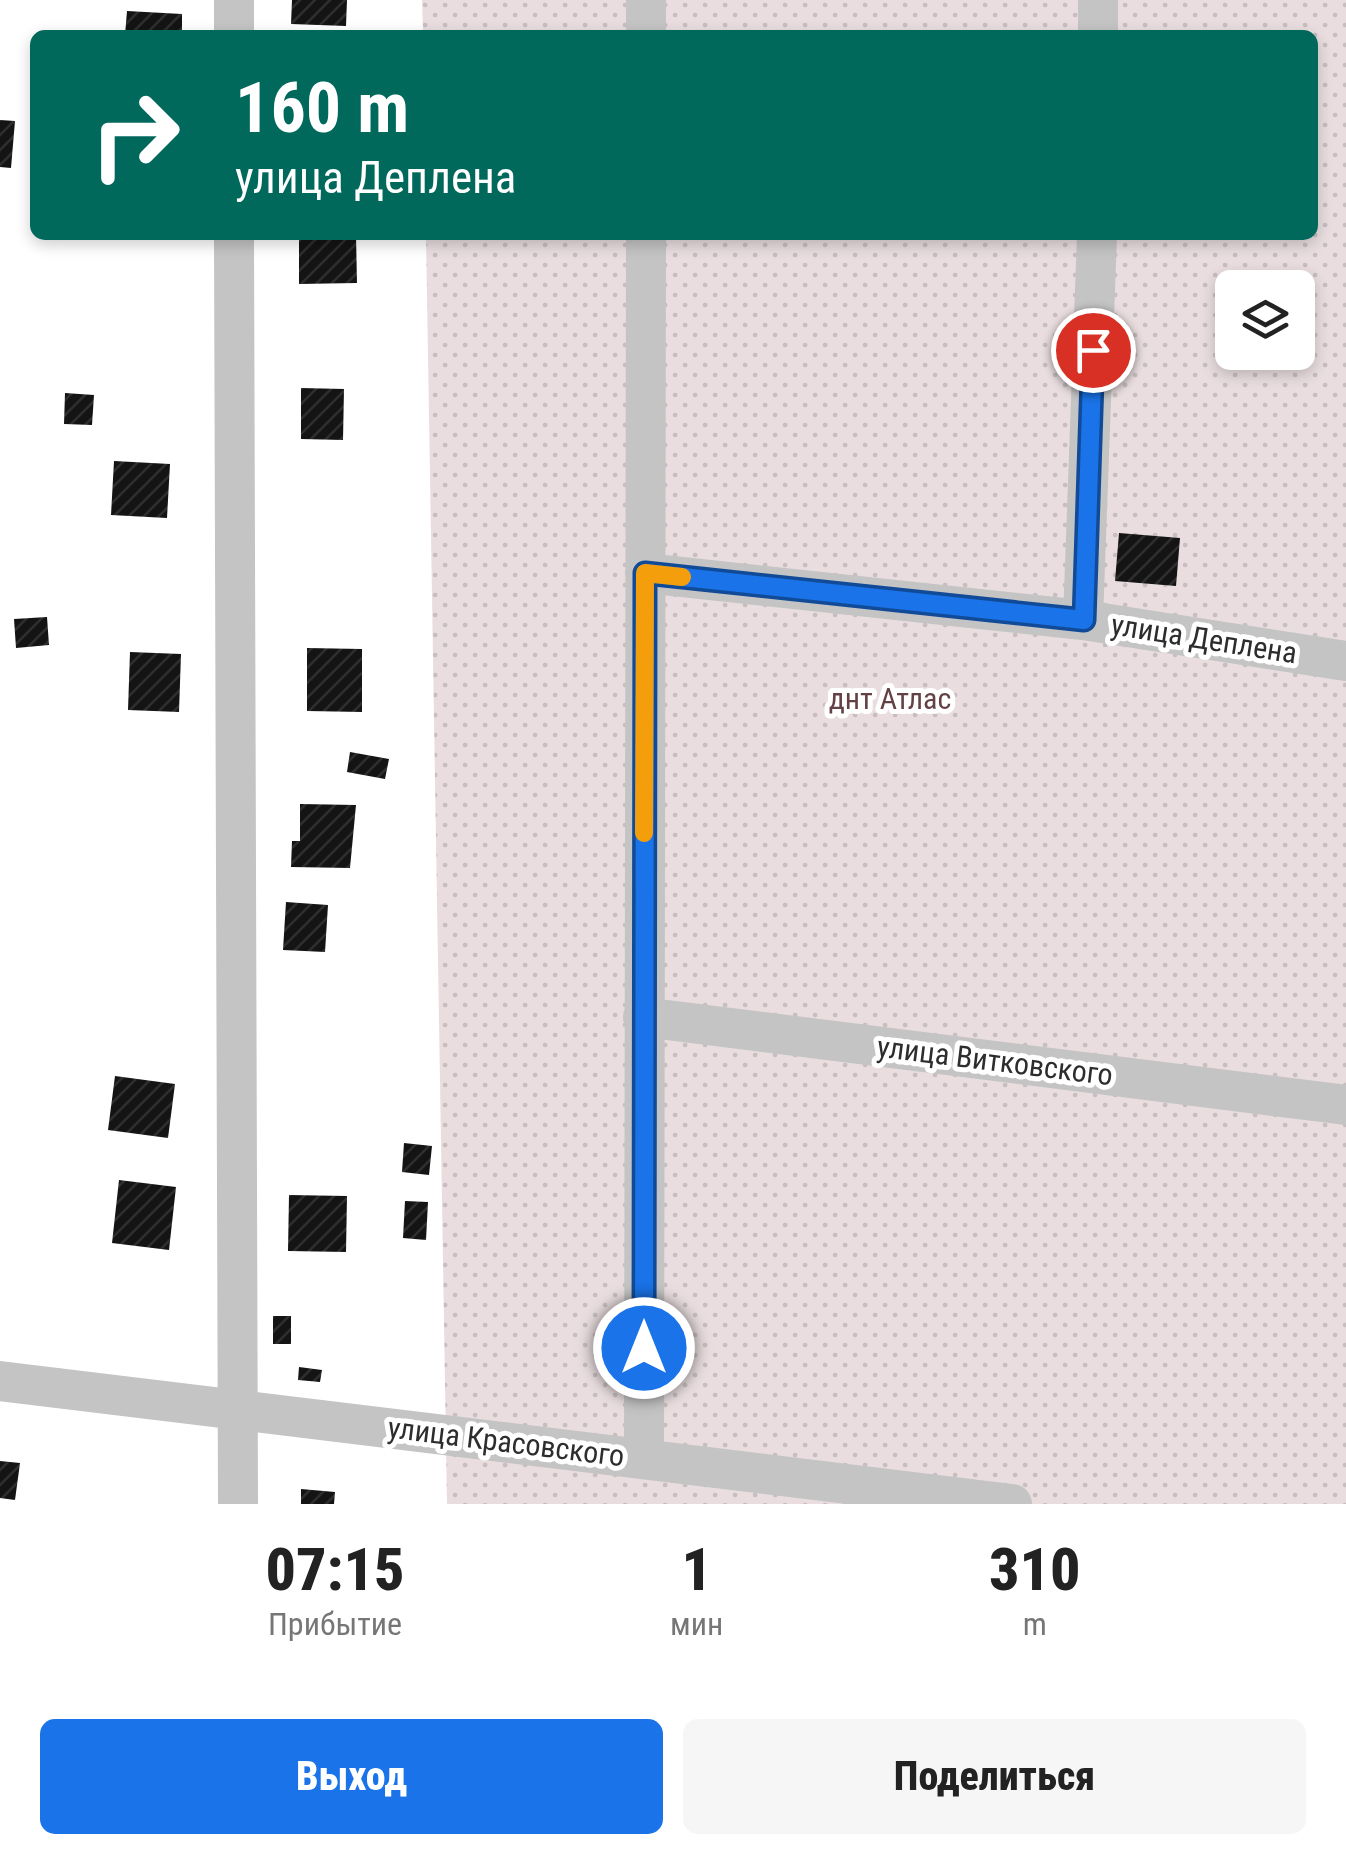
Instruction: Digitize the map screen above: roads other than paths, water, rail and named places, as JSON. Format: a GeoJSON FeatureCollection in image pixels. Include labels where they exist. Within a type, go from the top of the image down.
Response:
{"type":"FeatureCollection","features":[{"type":"Feature","properties":{"kind":"street"},"geometry":{"type":"LineString","coordinates":[[234,0],[234,30]]}},
{"type":"Feature","properties":{"kind":"street"},"geometry":{"type":"LineString","coordinates":[[646,0],[646,30]]}},
{"type":"Feature","properties":{"kind":"street"},"geometry":{"type":"LineString","coordinates":[[1098,0],[1098,30]]}},
{"type":"Feature","properties":{"kind":"street"},"geometry":{"type":"LineString","coordinates":[[234,240],[238,1504]]}},
{"type":"Feature","properties":{"kind":"street"},"geometry":{"type":"LineString","coordinates":[[644,1459],[646,240]]}},
{"type":"Feature","properties":{"kind":"street"},"geometry":{"type":"LineString","coordinates":[[1084,620],[1097,240]]}},
{"type":"Feature","properties":{"kind":"street","name":"улица Деплена"},"geometry":{"type":"LineString","coordinates":[[645,573],[1084,620],[1346,661]]}},
{"type":"Feature","properties":{"kind":"street","name":"улица Витковского"},"geometry":{"type":"LineString","coordinates":[[644,1016],[1346,1105]]}},
{"type":"Feature","properties":{"kind":"street","name":"улица Красовского"},"geometry":{"type":"LineString","coordinates":[[0,1381],[1012,1504]]}},
{"type":"Feature","properties":{"kind":"park label","name":"днт Атлас"},"geometry":{"type":"Point","coordinates":[890,699]}}]}
